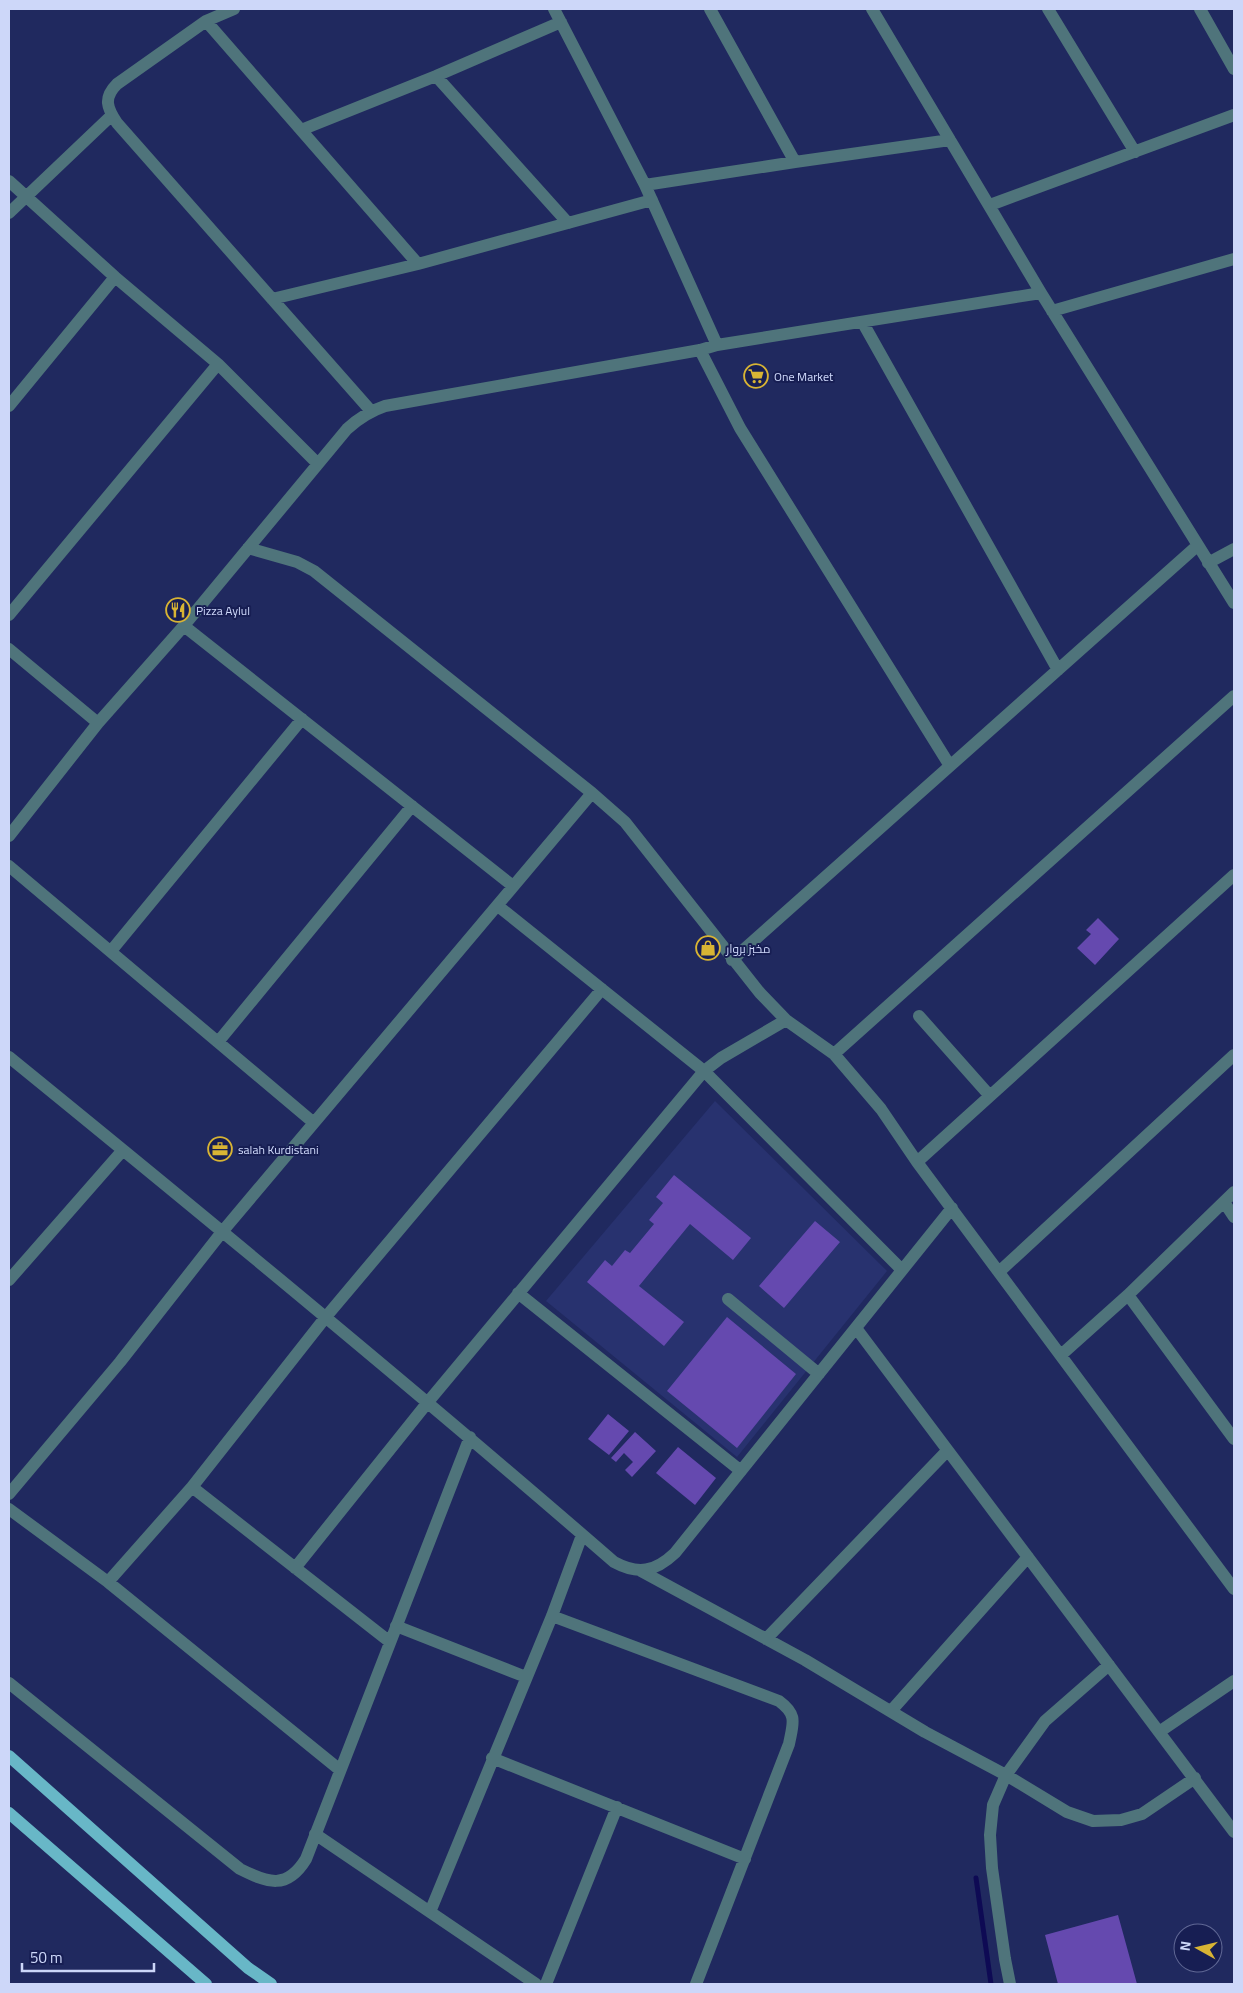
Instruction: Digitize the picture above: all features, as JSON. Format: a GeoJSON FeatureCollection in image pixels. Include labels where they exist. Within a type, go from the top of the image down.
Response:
{"type":"FeatureCollection","features":[{"type":"Feature","properties":{"kind":"main road"},"geometry":{"type":"LineString","coordinates":[[9,1756],[240,1961],[271,1984]]}},
{"type":"Feature","properties":{"kind":"main road"},"geometry":{"type":"LineString","coordinates":[[9,1814],[206,1984]]}},
{"type":"Feature","properties":{"kind":"street"},"geometry":{"type":"LineString","coordinates":[[234,9],[206,21],[117,84],[110,91],[108,106],[112,115],[371,411]]}},
{"type":"Feature","properties":{"kind":"street"},"geometry":{"type":"LineString","coordinates":[[554,9],[645,185],[677,260],[717,345]]}},
{"type":"Feature","properties":{"kind":"street"},"geometry":{"type":"LineString","coordinates":[[710,9],[795,162]]}},
{"type":"Feature","properties":{"kind":"street"},"geometry":{"type":"LineString","coordinates":[[872,9],[1041,293],[1234,603]]}},
{"type":"Feature","properties":{"kind":"street"},"geometry":{"type":"LineString","coordinates":[[1064,9],[1050,12],[1135,152]]}},
{"type":"Feature","properties":{"kind":"street"},"geometry":{"type":"LineString","coordinates":[[1200,9],[1234,70]]}},
{"type":"Feature","properties":{"kind":"street"},"geometry":{"type":"LineString","coordinates":[[206,21],[418,264]]}},
{"type":"Feature","properties":{"kind":"street"},"geometry":{"type":"LineString","coordinates":[[301,130],[436,76],[561,22]]}},
{"type":"Feature","properties":{"kind":"street"},"geometry":{"type":"LineString","coordinates":[[436,76],[568,223]]}},
{"type":"Feature","properties":{"kind":"street"},"geometry":{"type":"LineString","coordinates":[[9,213],[112,115]]}},
{"type":"Feature","properties":{"kind":"street"},"geometry":{"type":"LineString","coordinates":[[990,205],[1234,115]]}},
{"type":"Feature","properties":{"kind":"street"},"geometry":{"type":"LineString","coordinates":[[645,185],[950,140]]}},
{"type":"Feature","properties":{"kind":"street"},"geometry":{"type":"LineString","coordinates":[[9,181],[115,277],[218,364],[318,464]]}},
{"type":"Feature","properties":{"kind":"street"},"geometry":{"type":"LineString","coordinates":[[272,299],[418,264],[652,200]]}},
{"type":"Feature","properties":{"kind":"street"},"geometry":{"type":"LineString","coordinates":[[1052,311],[1234,258]]}},
{"type":"Feature","properties":{"kind":"street"},"geometry":{"type":"LineString","coordinates":[[9,406],[115,277]]}},
{"type":"Feature","properties":{"kind":"street"},"geometry":{"type":"LineString","coordinates":[[9,836],[98,723],[184,626],[347,429],[371,411],[385,406],[700,350],[717,345],[1041,293]]}},
{"type":"Feature","properties":{"kind":"street"},"geometry":{"type":"LineString","coordinates":[[863,322],[1058,670]]}},
{"type":"Feature","properties":{"kind":"street"},"geometry":{"type":"LineString","coordinates":[[700,350],[740,428],[950,766]]}},
{"type":"Feature","properties":{"kind":"street"},"geometry":{"type":"LineString","coordinates":[[9,615],[218,364]]}},
{"type":"Feature","properties":{"kind":"street"},"geometry":{"type":"LineString","coordinates":[[732,960],[1197,546]]}},
{"type":"Feature","properties":{"kind":"street"},"geometry":{"type":"LineString","coordinates":[[248,548],[297,562],[314,571],[592,793],[625,822],[732,960],[786,1020],[834,1054],[881,1108],[917,1162],[1000,1271],[1234,1589]]}},
{"type":"Feature","properties":{"kind":"street"},"geometry":{"type":"LineString","coordinates":[[1208,563],[1234,549]]}},
{"type":"Feature","properties":{"kind":"street"},"geometry":{"type":"LineString","coordinates":[[184,626],[514,886]]}},
{"type":"Feature","properties":{"kind":"street"},"geometry":{"type":"LineString","coordinates":[[9,649],[98,723]]}},
{"type":"Feature","properties":{"kind":"street"},"geometry":{"type":"LineString","coordinates":[[834,1054],[1234,696]]}},
{"type":"Feature","properties":{"kind":"street"},"geometry":{"type":"LineString","coordinates":[[111,951],[302,719]]}},
{"type":"Feature","properties":{"kind":"street"},"geometry":{"type":"LineString","coordinates":[[9,1494],[120,1362],[222,1232],[592,793]]}},
{"type":"Feature","properties":{"kind":"street"},"geometry":{"type":"LineString","coordinates":[[218,1042],[412,806]]}},
{"type":"Feature","properties":{"kind":"street"},"geometry":{"type":"LineString","coordinates":[[9,866],[314,1123]]}},
{"type":"Feature","properties":{"kind":"street"},"geometry":{"type":"LineString","coordinates":[[917,1162],[1234,875]]}},
{"type":"Feature","properties":{"kind":"street"},"geometry":{"type":"LineString","coordinates":[[498,906],[704,1071],[902,1270]]}},
{"type":"Feature","properties":{"kind":"street"},"geometry":{"type":"LineString","coordinates":[[108,1582],[192,1487],[325,1318],[602,989]]}},
{"type":"Feature","properties":{"kind":"street"},"geometry":{"type":"LineString","coordinates":[[918,1016],[990,1096]]}},
{"type":"Feature","properties":{"kind":"street"},"geometry":{"type":"LineString","coordinates":[[295,1568],[428,1402],[704,1071],[721,1058],[786,1020]]}},
{"type":"Feature","properties":{"kind":"street"},"geometry":{"type":"LineString","coordinates":[[1000,1271],[1234,1055]]}},
{"type":"Feature","properties":{"kind":"street"},"geometry":{"type":"LineString","coordinates":[[11,1064],[123,1150],[470,1437],[614,1562],[625,1568],[640,1571],[805,1660],[1067,1812],[1093,1821],[1121,1820],[1142,1814],[1195,1778]]}},
{"type":"Feature","properties":{"kind":"street"},"geometry":{"type":"LineString","coordinates":[[9,1280],[123,1150]]}},
{"type":"Feature","properties":{"kind":"street"},"geometry":{"type":"LineString","coordinates":[[1061,1355],[1128,1295],[1234,1192]]}},
{"type":"Feature","properties":{"kind":"street"},"geometry":{"type":"LineString","coordinates":[[1224,1202],[1234,1217]]}},
{"type":"Feature","properties":{"kind":"street"},"geometry":{"type":"LineString","coordinates":[[640,1571],[660,1564],[675,1553],[952,1208]]}},
{"type":"Feature","properties":{"kind":"street"},"geometry":{"type":"LineString","coordinates":[[518,1293],[741,1471]]}},
{"type":"Feature","properties":{"kind":"street"},"geometry":{"type":"LineString","coordinates":[[1128,1295],[1234,1439]]}},
{"type":"Feature","properties":{"kind":"street"},"geometry":{"type":"LineString","coordinates":[[728,1299],[819,1374]]}},
{"type":"Feature","properties":{"kind":"street"},"geometry":{"type":"LineString","coordinates":[[856,1328],[1234,1832]]}},
{"type":"Feature","properties":{"kind":"street"},"geometry":{"type":"LineString","coordinates":[[9,1683],[221,1855],[257,1878],[278,1881],[289,1878],[298,1871],[306,1859],[470,1437]]}},
{"type":"Feature","properties":{"kind":"street"},"geometry":{"type":"LineString","coordinates":[[766,1639],[947,1451]]}},
{"type":"Feature","properties":{"kind":"street"},"geometry":{"type":"LineString","coordinates":[[192,1487],[390,1642]]}},
{"type":"Feature","properties":{"kind":"street"},"geometry":{"type":"LineString","coordinates":[[9,1508],[108,1582],[340,1770]]}},
{"type":"Feature","properties":{"kind":"street"},"geometry":{"type":"LineString","coordinates":[[430,1912],[552,1616],[582,1535]]}},
{"type":"Feature","properties":{"kind":"street"},"geometry":{"type":"LineString","coordinates":[[891,1711],[1028,1557]]}},
{"type":"Feature","properties":{"kind":"street"},"geometry":{"type":"LineString","coordinates":[[552,1616],[779,1701],[789,1708],[792,1715],[793,1724],[790,1744],[696,1984]]}},
{"type":"Feature","properties":{"kind":"street"},"geometry":{"type":"LineString","coordinates":[[396,1626],[526,1677]]}},
{"type":"Feature","properties":{"kind":"street"},"geometry":{"type":"LineString","coordinates":[[1010,1984],[997,1910],[990,1835],[993,1805],[1006,1775],[1045,1721],[1109,1665]]}},
{"type":"Feature","properties":{"kind":"street"},"geometry":{"type":"LineString","coordinates":[[1159,1732],[1234,1681]]}},
{"type":"Feature","properties":{"kind":"street"},"geometry":{"type":"LineString","coordinates":[[492,1758],[745,1859]]}},
{"type":"Feature","properties":{"kind":"street"},"geometry":{"type":"LineString","coordinates":[[546,1984],[617,1807]]}},
{"type":"Feature","properties":{"kind":"street"},"geometry":{"type":"LineString","coordinates":[[315,1834],[536,1984]]}},
{"type":"Feature","properties":{"kind":"shaded area"},"geometry":{"type":"Polygon","coordinates":[[[715,1101],[887,1271],[737,1457],[546,1301],[715,1101]]]}},
{"type":"Feature","properties":{"kind":"building"},"geometry":{"type":"Polygon","coordinates":[[[1098,918],[1119,939],[1095,965],[1077,948],[1091,934],[1086,930],[1098,918]]]}},
{"type":"Feature","properties":{"kind":"building"},"geometry":{"type":"Polygon","coordinates":[[[674,1175],[751,1238],[733,1260],[690,1224],[639,1286],[684,1322],[664,1346],[587,1282],[605,1260],[612,1266],[625,1250],[630,1253],[654,1224],[649,1220],[663,1203],[656,1197],[674,1175]]]}},
{"type":"Feature","properties":{"kind":"building"},"geometry":{"type":"Polygon","coordinates":[[[815,1221],[840,1242],[784,1308],[759,1286],[815,1221]]]}},
{"type":"Feature","properties":{"kind":"building"},"geometry":{"type":"Polygon","coordinates":[[[727,1317],[796,1374],[737,1448],[667,1391],[727,1317]]]}},
{"type":"Feature","properties":{"kind":"building"},"geometry":{"type":"Polygon","coordinates":[[[608,1414],[629,1431],[609,1455],[588,1439],[608,1414]]]}},
{"type":"Feature","properties":{"kind":"building"},"geometry":{"type":"Polygon","coordinates":[[[635,1432],[656,1451],[632,1477],[625,1470],[633,1462],[624,1453],[616,1462],[611,1458],[635,1432]]]}},
{"type":"Feature","properties":{"kind":"building"},"geometry":{"type":"Polygon","coordinates":[[[678,1447],[716,1478],[695,1505],[656,1473],[678,1447]]]}},
{"type":"Feature","properties":{"kind":"building"},"geometry":{"type":"Polygon","coordinates":[[[1118,1915],[1137,1984],[1058,1984],[1045,1935],[1118,1915]]]}},
{"type":"Feature","properties":{"kind":"waterway"},"geometry":{"type":"LineString","coordinates":[[976,1878],[991,1984]]}},
{"type":"Feature","properties":{"kind":"place","name":"One Market"},"geometry":{"type":"Point","coordinates":[756,376]}},
{"type":"Feature","properties":{"kind":"place","name":"Pizza Aylul"},"geometry":{"type":"Point","coordinates":[178,610]}},
{"type":"Feature","properties":{"kind":"place","name":"مخبز بروار"},"geometry":{"type":"Point","coordinates":[708,948]}},
{"type":"Feature","properties":{"kind":"place","name":"salah Kurdistani"},"geometry":{"type":"Point","coordinates":[220,1149]}}]}
